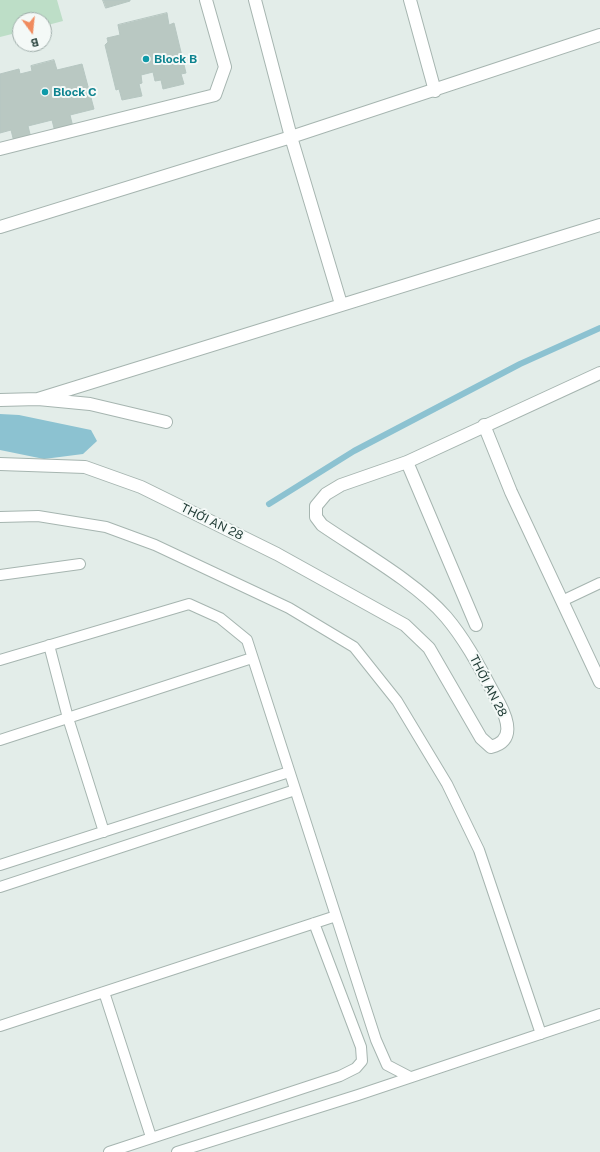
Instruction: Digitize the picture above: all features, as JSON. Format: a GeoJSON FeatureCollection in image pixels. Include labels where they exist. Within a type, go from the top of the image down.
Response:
{"type":"FeatureCollection","features":[{"type":"Feature","properties":{"kind":"street"},"geometry":{"type":"LineString","coordinates":[[0,149],[215,95],[225,67],[206,0]]}},
{"type":"Feature","properties":{"kind":"street"},"geometry":{"type":"LineString","coordinates":[[254,0],[291,138],[341,304]]}},
{"type":"Feature","properties":{"kind":"street"},"geometry":{"type":"LineString","coordinates":[[410,0],[435,91]]}},
{"type":"Feature","properties":{"kind":"street"},"geometry":{"type":"LineString","coordinates":[[0,227],[291,138],[600,35]]}},
{"type":"Feature","properties":{"kind":"street"},"geometry":{"type":"LineString","coordinates":[[38,399],[600,225]]}},
{"type":"Feature","properties":{"kind":"street","name":"THỚI AN 28"},"geometry":{"type":"LineString","coordinates":[[0,464],[85,467],[141,486],[277,554],[399,621],[429,648],[481,738],[491,747],[500,744],[507,736],[507,725],[503,711],[469,649],[446,617],[412,587],[322,525],[316,517],[316,506],[326,494],[341,485],[407,462],[484,425],[600,374]]}},
{"type":"Feature","properties":{"kind":"street"},"geometry":{"type":"LineString","coordinates":[[0,400],[38,399],[90,404],[166,422]]}},
{"type":"Feature","properties":{"kind":"street"},"geometry":{"type":"LineString","coordinates":[[484,425],[511,492],[600,682]]}},
{"type":"Feature","properties":{"kind":"street"},"geometry":{"type":"LineString","coordinates":[[407,462],[476,625]]}},
{"type":"Feature","properties":{"kind":"lane"},"geometry":{"type":"LineString","coordinates":[[0,517],[38,516],[106,527],[155,545],[289,608],[354,647],[397,701],[447,784],[479,850],[541,1034]]}},
{"type":"Feature","properties":{"kind":"lane"},"geometry":{"type":"LineString","coordinates":[[0,575],[80,564]]}},
{"type":"Feature","properties":{"kind":"lane"},"geometry":{"type":"LineString","coordinates":[[562,601],[600,583]]}},
{"type":"Feature","properties":{"kind":"lane"},"geometry":{"type":"LineString","coordinates":[[0,660],[189,604],[220,618],[247,640],[376,1040],[387,1065],[410,1077]]}},
{"type":"Feature","properties":{"kind":"lane"},"geometry":{"type":"LineString","coordinates":[[49,645],[68,718],[104,832]]}},
{"type":"Feature","properties":{"kind":"lane"},"geometry":{"type":"LineString","coordinates":[[0,740],[252,658]]}},
{"type":"Feature","properties":{"kind":"lane"},"geometry":{"type":"LineString","coordinates":[[0,865],[289,772]]}},
{"type":"Feature","properties":{"kind":"lane"},"geometry":{"type":"LineString","coordinates":[[0,887],[295,790]]}},
{"type":"Feature","properties":{"kind":"lane"},"geometry":{"type":"LineString","coordinates":[[0,1026],[336,916]]}},
{"type":"Feature","properties":{"kind":"lane"},"geometry":{"type":"LineString","coordinates":[[109,1152],[340,1076],[356,1068],[362,1061],[361,1047],[314,923]]}},
{"type":"Feature","properties":{"kind":"lane"},"geometry":{"type":"LineString","coordinates":[[104,992],[151,1138]]}},
{"type":"Feature","properties":{"kind":"lane"},"geometry":{"type":"LineString","coordinates":[[177,1152],[600,1014]]}},
{"type":"Feature","properties":{"kind":"green space"},"geometry":{"type":"Polygon","coordinates":[[[0,0],[57,0],[63,21],[52,24],[52,12],[12,12],[12,34],[0,37],[0,0]]]}},
{"type":"Feature","properties":{"kind":"water"},"geometry":{"type":"Polygon","coordinates":[[[0,414],[19,415],[91,430],[97,441],[83,454],[44,459],[0,450],[0,414]]]}},
{"type":"Feature","properties":{"kind":"building"},"geometry":{"type":"Polygon","coordinates":[[[103,0],[130,0],[130,1],[106,8],[103,0]]]}},
{"type":"Feature","properties":{"kind":"building","name":"Block B"},"geometry":{"type":"Polygon","coordinates":[[[167,13],[169,25],[174,23],[186,73],[181,74],[184,84],[163,89],[161,80],[155,81],[153,72],[141,75],[142,83],[139,84],[142,96],[122,100],[119,89],[116,90],[105,45],[108,42],[107,38],[120,35],[118,25],[167,13]]]}},
{"type":"Feature","properties":{"kind":"building","name":"Block C"},"geometry":{"type":"Polygon","coordinates":[[[54,60],[57,70],[82,64],[94,109],[70,115],[73,127],[55,132],[52,120],[28,126],[31,138],[14,142],[11,130],[0,133],[0,74],[19,69],[20,74],[32,71],[31,66],[54,60]]]}},
{"type":"Feature","properties":{"kind":"waterway"},"geometry":{"type":"LineString","coordinates":[[269,504],[354,451],[520,364],[600,328]]}},
{"type":"Feature","properties":{"kind":"place","name":"Block B"},"geometry":{"type":"Point","coordinates":[146,59]}},
{"type":"Feature","properties":{"kind":"place","name":"Block C"},"geometry":{"type":"Point","coordinates":[45,92]}}]}
